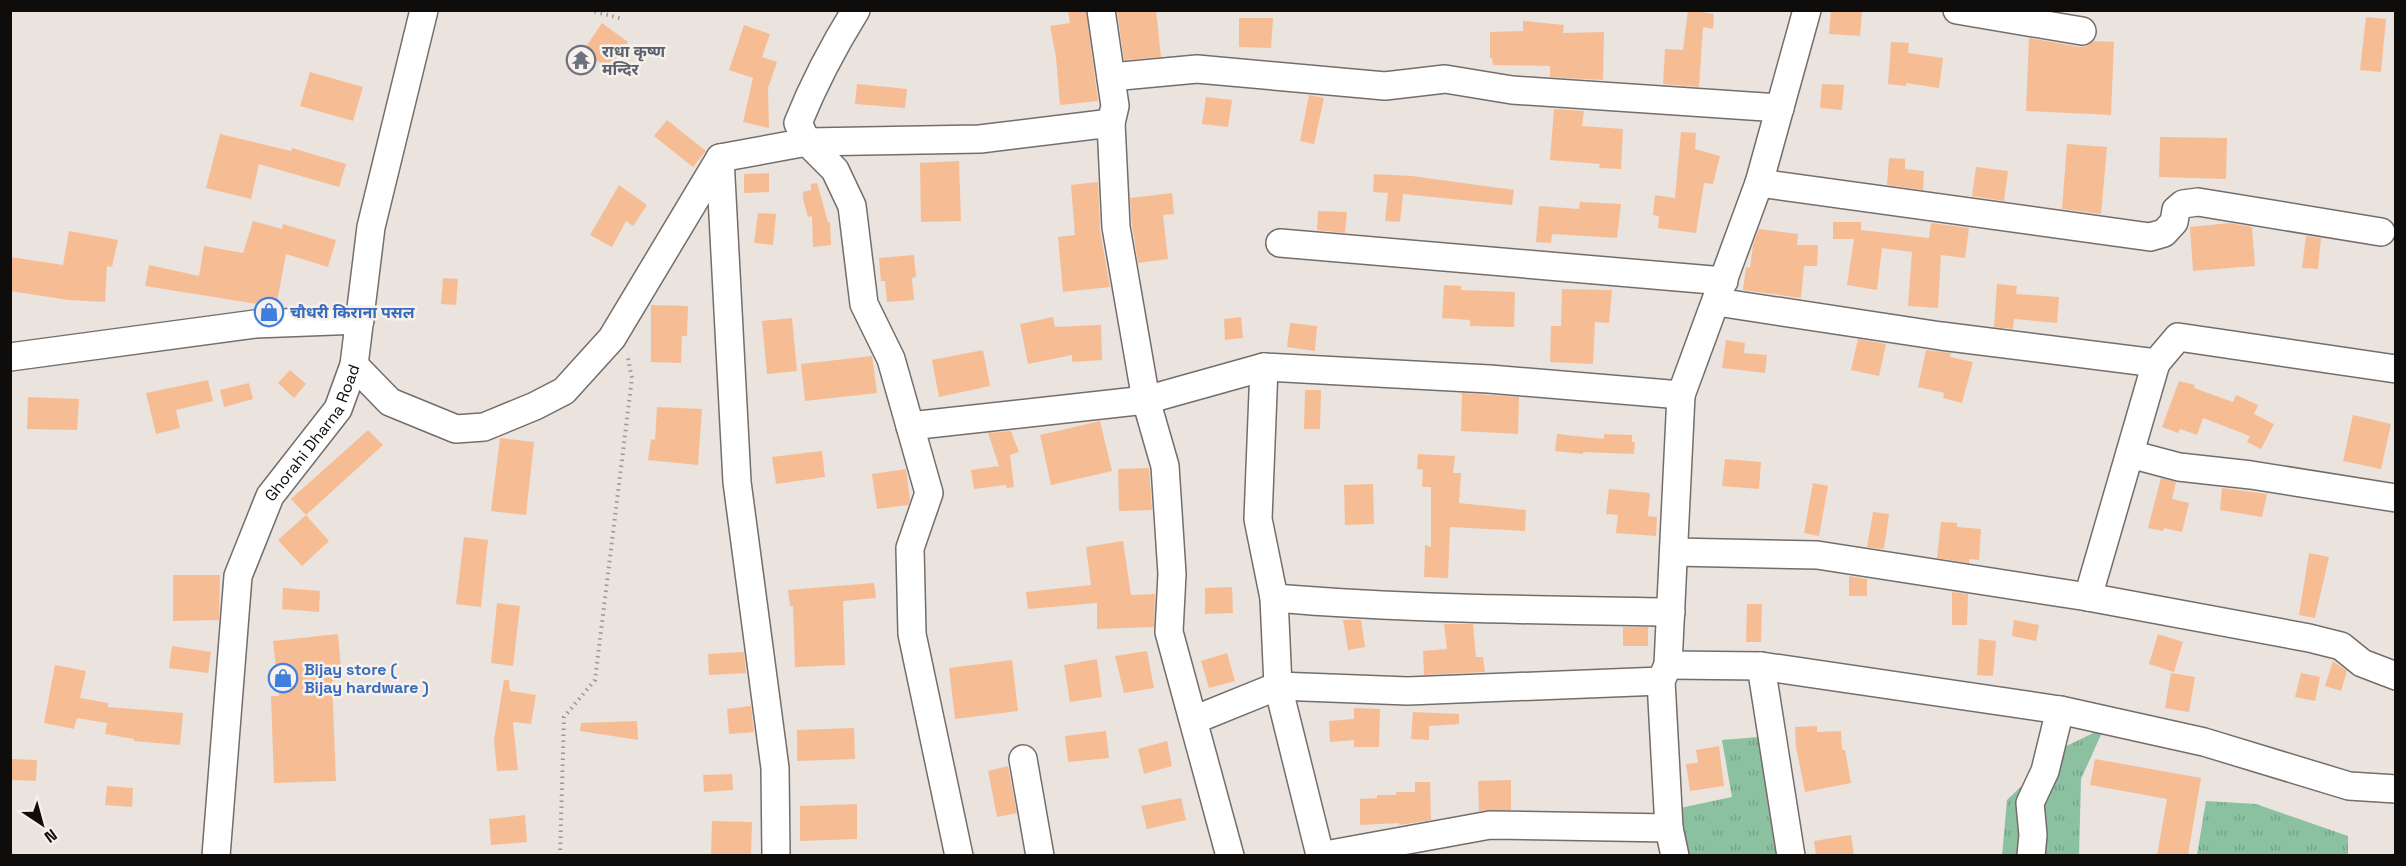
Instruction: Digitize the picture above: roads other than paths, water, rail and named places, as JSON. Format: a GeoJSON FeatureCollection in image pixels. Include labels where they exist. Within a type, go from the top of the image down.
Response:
{"type":"FeatureCollection","features":[{"type":"Feature","properties":{"kind":"street","name":"Ghorahi Dharna Road"},"geometry":{"type":"LineString","coordinates":[[216,855],[238,576],[270,496],[338,409],[354,364],[371,227],[424,10]]}},
{"type":"Feature","properties":{"kind":"street"},"geometry":{"type":"LineString","coordinates":[[856,10],[813,85],[798,123],[807,142],[835,170],[852,207],[864,304],[891,359],[929,493],[910,548],[912,634],[959,855]]}},
{"type":"Feature","properties":{"kind":"street"},"geometry":{"type":"LineString","coordinates":[[1101,10],[1115,106],[1111,123],[1116,227],[1146,400],[1165,466],[1172,574],[1169,633],[1230,855]]}},
{"type":"Feature","properties":{"kind":"street"},"geometry":{"type":"LineString","coordinates":[[1676,855],[1670,828],[1665,673],[1671,612],[1681,395],[1759,183],[1807,10]]}},
{"type":"Feature","properties":{"kind":"street"},"geometry":{"type":"LineString","coordinates":[[1957,10],[2082,32]]}},
{"type":"Feature","properties":{"kind":"street"},"geometry":{"type":"LineString","coordinates":[[1111,77],[1197,69],[1385,86],[1445,79],[1512,90],[1780,108]]}},
{"type":"Feature","properties":{"kind":"street"},"geometry":{"type":"LineString","coordinates":[[354,364],[390,402],[456,429],[484,427],[564,391],[612,338],[720,158],[807,142],[980,139],[1111,123]]}},
{"type":"Feature","properties":{"kind":"street"},"geometry":{"type":"LineString","coordinates":[[720,158],[737,482],[775,768],[776,855]]}},
{"type":"Feature","properties":{"kind":"street"},"geometry":{"type":"LineString","coordinates":[[1759,183],[2150,237],[2163,233],[2174,222],[2176,210],[2183,204],[2198,202],[2381,231]]}},
{"type":"Feature","properties":{"kind":"street"},"geometry":{"type":"LineString","coordinates":[[1280,243],[1720,292],[1941,336],[2156,363]]}},
{"type":"Feature","properties":{"kind":"street"},"geometry":{"type":"LineString","coordinates":[[10,357],[255,324],[360,320]]}},
{"type":"Feature","properties":{"kind":"street"},"geometry":{"type":"LineString","coordinates":[[2088,597],[2156,363],[2178,337],[2396,369]]}},
{"type":"Feature","properties":{"kind":"street"},"geometry":{"type":"LineString","coordinates":[[910,426],[1146,400],[1264,367],[1489,379],[1681,395]]}},
{"type":"Feature","properties":{"kind":"street"},"geometry":{"type":"LineString","coordinates":[[1264,367],[1258,519],[1274,598],[1278,686],[1320,855],[1490,825],[1670,828]]}},
{"type":"Feature","properties":{"kind":"street"},"geometry":{"type":"LineString","coordinates":[[2130,454],[2179,467],[2251,475],[2396,498]]}},
{"type":"Feature","properties":{"kind":"street"},"geometry":{"type":"LineString","coordinates":[[1674,552],[1816,555],[2088,597],[2341,646],[2362,663],[2396,676]]}},
{"type":"Feature","properties":{"kind":"street"},"geometry":{"type":"LineString","coordinates":[[1274,598],[1345,604],[1505,610],[1671,612]]}},
{"type":"Feature","properties":{"kind":"street"},"geometry":{"type":"LineString","coordinates":[[1194,720],[1278,686],[1408,691],[1761,666],[2060,710],[2204,742],[2349,786],[2396,789]]}},
{"type":"Feature","properties":{"kind":"street"},"geometry":{"type":"LineString","coordinates":[[1761,666],[1791,855]]}},
{"type":"Feature","properties":{"kind":"street"},"geometry":{"type":"LineString","coordinates":[[2031,855],[2030,803],[2045,771],[2060,710]]}},
{"type":"Feature","properties":{"kind":"street"},"geometry":{"type":"LineString","coordinates":[[1023,759],[1040,855]]}},
{"type":"Feature","properties":{"kind":"place","name":"राधा कृष्ण मन्दिर"},"geometry":{"type":"Point","coordinates":[581,60]}},
{"type":"Feature","properties":{"kind":"place","name":"चौधरी किराना पसल"},"geometry":{"type":"Point","coordinates":[269,312]}},
{"type":"Feature","properties":{"kind":"place","name":"Bijay store ( Bijay hardware )"},"geometry":{"type":"Point","coordinates":[283,678]}}]}
